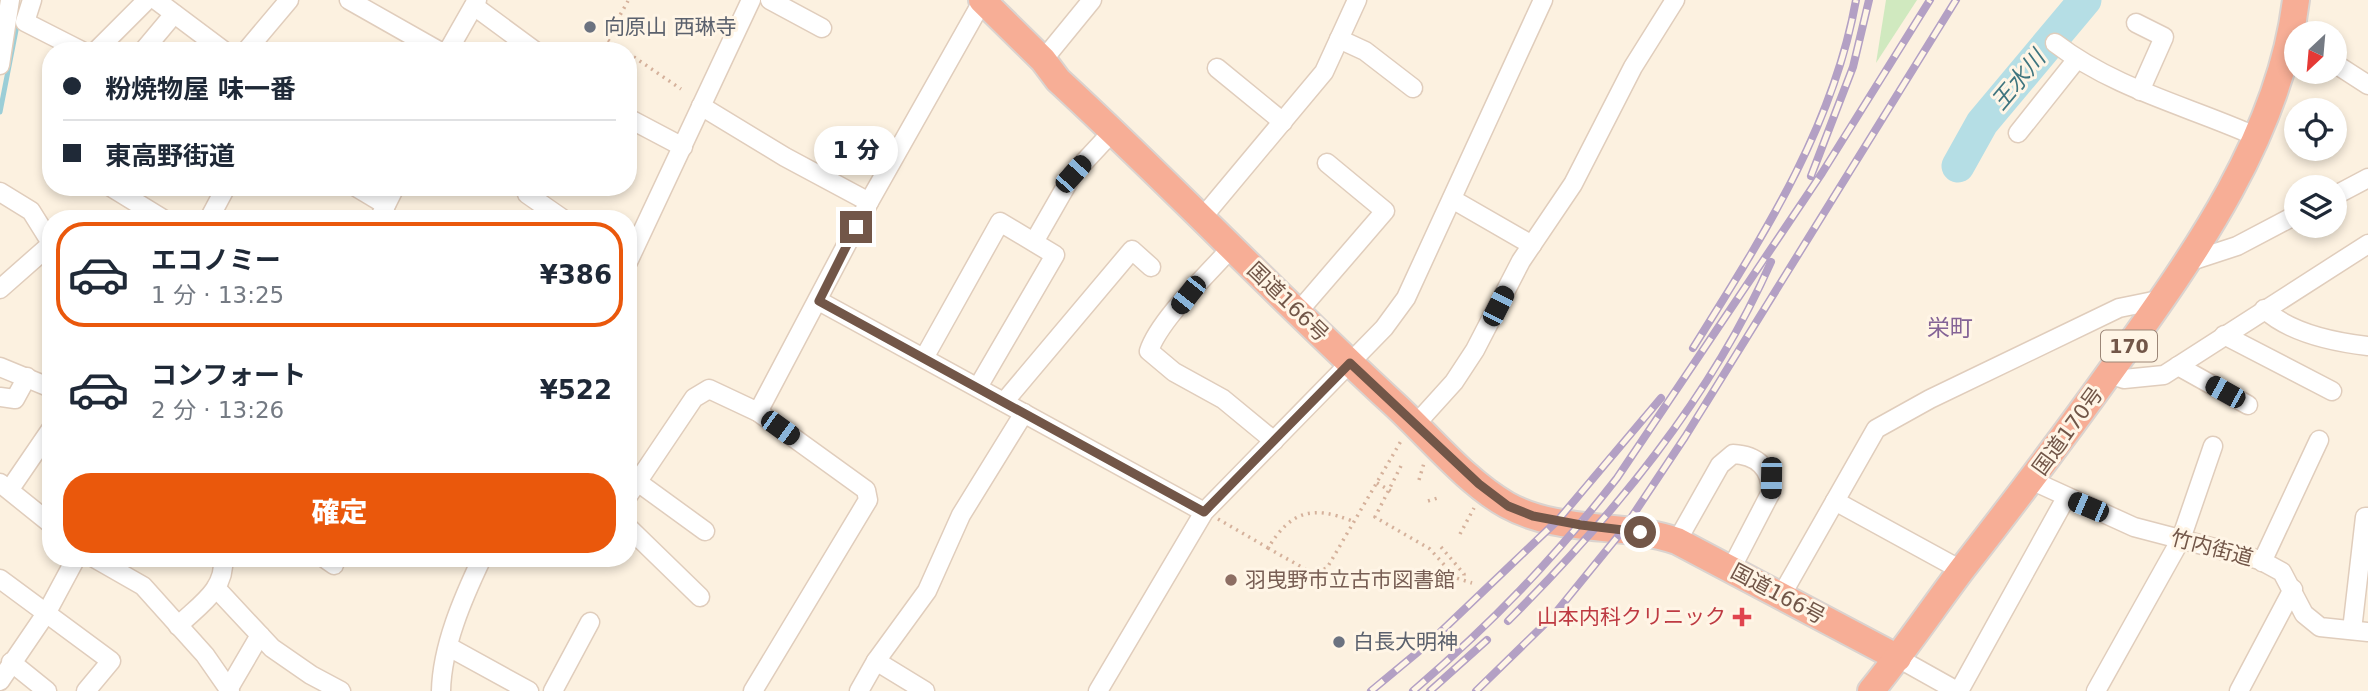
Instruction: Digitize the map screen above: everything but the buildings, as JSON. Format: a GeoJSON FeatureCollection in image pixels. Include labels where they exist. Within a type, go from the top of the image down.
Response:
{"type":"FeatureCollection","features":[{"type":"Feature","properties":{"kind":"highway","name":"国道166号"},"geometry":{"type":"LineString","coordinates":[[983,0],[1043,60],[1058,80],[1350,363],[1492,495],[1521,511],[1581,525],[1657,534],[1677,541],[1898,658]]}},
{"type":"Feature","properties":{"kind":"highway","name":"国道170号"},"geometry":{"type":"LineString","coordinates":[[2295,21],[2296,0]]}},
{"type":"Feature","properties":{"kind":"highway","name":"国道170号"},"geometry":{"type":"LineString","coordinates":[[1871,691],[2033,481],[2163,299],[2232,184],[2284,67]]}},
{"type":"Feature","properties":{"kind":"street"},"geometry":{"type":"LineString","coordinates":[[0,65],[10,0]]}},
{"type":"Feature","properties":{"kind":"street"},"geometry":{"type":"LineString","coordinates":[[32,0],[25,22],[64,42]]}},
{"type":"Feature","properties":{"kind":"street"},"geometry":{"type":"LineString","coordinates":[[105,42],[146,0]]}},
{"type":"Feature","properties":{"kind":"street"},"geometry":{"type":"LineString","coordinates":[[156,0],[212,42]]}},
{"type":"Feature","properties":{"kind":"street"},"geometry":{"type":"LineString","coordinates":[[254,42],[289,0]]}},
{"type":"Feature","properties":{"kind":"street"},"geometry":{"type":"LineString","coordinates":[[349,0],[423,42]]}},
{"type":"Feature","properties":{"kind":"street"},"geometry":{"type":"LineString","coordinates":[[637,243],[751,0]]}},
{"type":"Feature","properties":{"kind":"street"},"geometry":{"type":"LineString","coordinates":[[770,0],[822,28]]}},
{"type":"Feature","properties":{"kind":"street"},"geometry":{"type":"LineString","coordinates":[[758,412],[869,202],[983,0]]}},
{"type":"Feature","properties":{"kind":"street"},"geometry":{"type":"LineString","coordinates":[[1043,60],[1092,0]]}},
{"type":"Feature","properties":{"kind":"street"},"geometry":{"type":"LineString","coordinates":[[1202,218],[1324,72],[1357,0]]}},
{"type":"Feature","properties":{"kind":"street"},"geometry":{"type":"LineString","coordinates":[[1098,691],[1204,512],[1384,328],[1405,299],[1543,0]]}},
{"type":"Feature","properties":{"kind":"street"},"geometry":{"type":"LineString","coordinates":[[1416,424],[1454,382],[1475,351],[1532,245],[1573,184],[1633,67],[1675,0]]}},
{"type":"Feature","properties":{"kind":"street"},"geometry":{"type":"LineString","coordinates":[[453,42],[475,3],[524,42]]}},
{"type":"Feature","properties":{"kind":"street"},"geometry":{"type":"LineString","coordinates":[[150,42],[174,13]]}},
{"type":"Feature","properties":{"kind":"street"},"geometry":{"type":"LineString","coordinates":[[2136,23],[2164,37],[2140,91]]}},
{"type":"Feature","properties":{"kind":"street"},"geometry":{"type":"LineString","coordinates":[[1339,39],[1365,51],[1413,88]]}},
{"type":"Feature","properties":{"kind":"street"},"geometry":{"type":"LineString","coordinates":[[2055,43],[2077,59],[2140,91],[2255,136]]}},
{"type":"Feature","properties":{"kind":"street"},"geometry":{"type":"LineString","coordinates":[[2018,133],[2077,59]]}},
{"type":"Feature","properties":{"kind":"street"},"geometry":{"type":"LineString","coordinates":[[1217,68],[1283,122]]}},
{"type":"Feature","properties":{"kind":"street"},"geometry":{"type":"LineString","coordinates":[[2347,71],[2368,85]]}},
{"type":"Feature","properties":{"kind":"street"},"geometry":{"type":"LineString","coordinates":[[701,106],[785,158],[869,202]]}},
{"type":"Feature","properties":{"kind":"street"},"geometry":{"type":"LineString","coordinates":[[637,123],[682,147]]}},
{"type":"Feature","properties":{"kind":"street"},"geometry":{"type":"LineString","coordinates":[[1034,242],[1073,174],[1113,131]]}},
{"type":"Feature","properties":{"kind":"street"},"geometry":{"type":"LineString","coordinates":[[1298,312],[1385,211],[1327,163]]}},
{"type":"Feature","properties":{"kind":"street"},"geometry":{"type":"LineString","coordinates":[[2347,188],[2368,178]]}},
{"type":"Feature","properties":{"kind":"street"},"geometry":{"type":"LineString","coordinates":[[0,192],[31,211],[42,229]]}},
{"type":"Feature","properties":{"kind":"street"},"geometry":{"type":"LineString","coordinates":[[126,196],[148,210]]}},
{"type":"Feature","properties":{"kind":"street"},"geometry":{"type":"LineString","coordinates":[[366,196],[381,210]]}},
{"type":"Feature","properties":{"kind":"street"},"geometry":{"type":"LineString","coordinates":[[530,196],[550,210]]}},
{"type":"Feature","properties":{"kind":"street"},"geometry":{"type":"LineString","coordinates":[[1452,199],[1532,245]]}},
{"type":"Feature","properties":{"kind":"street"},"geometry":{"type":"LineString","coordinates":[[2185,262],[2237,246],[2284,221]]}},
{"type":"Feature","properties":{"kind":"street"},"geometry":{"type":"LineString","coordinates":[[924,358],[1000,222],[1055,255],[978,387]]}},
{"type":"Feature","properties":{"kind":"street"},"geometry":{"type":"LineString","coordinates":[[2109,374],[2124,379],[2164,375],[2368,244]]}},
{"type":"Feature","properties":{"kind":"street"},"geometry":{"type":"LineString","coordinates":[[1231,248],[1188,295],[1152,341],[1149,351],[1174,372],[1223,399],[1274,441]]}},
{"type":"Feature","properties":{"kind":"street"},"geometry":{"type":"LineString","coordinates":[[1004,402],[1132,250],[1151,267]]}},
{"type":"Feature","properties":{"kind":"street"},"geometry":{"type":"LineString","coordinates":[[0,289],[42,252]]}},
{"type":"Feature","properties":{"kind":"street"},"geometry":{"type":"LineString","coordinates":[[1781,596],[1877,429],[2002,363],[2119,308],[2163,299]]}},
{"type":"Feature","properties":{"kind":"street"},"geometry":{"type":"LineString","coordinates":[[819,301],[1204,512]]}},
{"type":"Feature","properties":{"kind":"street"},"geometry":{"type":"LineString","coordinates":[[2264,309],[2277,321],[2299,330],[2347,344],[2368,346]]}},
{"type":"Feature","properties":{"kind":"street"},"geometry":{"type":"LineString","coordinates":[[2224,335],[2332,391]]}},
{"type":"Feature","properties":{"kind":"street"},"geometry":{"type":"LineString","coordinates":[[2178,366],[2248,405]]}},
{"type":"Feature","properties":{"kind":"street"},"geometry":{"type":"LineString","coordinates":[[0,367],[42,384]]}},
{"type":"Feature","properties":{"kind":"street"},"geometry":{"type":"LineString","coordinates":[[0,397],[15,400],[27,377]]}},
{"type":"Feature","properties":{"kind":"street"},"geometry":{"type":"LineString","coordinates":[[637,484],[694,398],[709,389],[758,412],[866,491],[868,500],[753,691]]}},
{"type":"Feature","properties":{"kind":"street"},"geometry":{"type":"LineString","coordinates":[[859,691],[876,661],[927,591],[961,515],[1024,413]]}},
{"type":"Feature","properties":{"kind":"street"},"geometry":{"type":"LineString","coordinates":[[42,440],[5,486],[42,517]]}},
{"type":"Feature","properties":{"kind":"street"},"geometry":{"type":"LineString","coordinates":[[2262,562],[2319,440]]}},
{"type":"Feature","properties":{"kind":"street"},"geometry":{"type":"LineString","coordinates":[[2096,691],[2181,539],[2213,446]]}},
{"type":"Feature","properties":{"kind":"street"},"geometry":{"type":"LineString","coordinates":[[1677,541],[1720,465],[1733,454],[1745,454],[1763,464],[1771,478],[1771,492],[1731,569]]}},
{"type":"Feature","properties":{"kind":"street","name":"竹内街道"},"geometry":{"type":"LineString","coordinates":[[2033,481],[2064,501],[2134,527],[2262,562],[2282,572],[2304,614],[2320,627],[2360,631]]}},
{"type":"Feature","properties":{"kind":"street"},"geometry":{"type":"LineString","coordinates":[[637,491],[705,531]]}},
{"type":"Feature","properties":{"kind":"street"},"geometry":{"type":"LineString","coordinates":[[1835,501],[1962,570]]}},
{"type":"Feature","properties":{"kind":"street"},"geometry":{"type":"LineString","coordinates":[[1898,658],[1958,691],[2064,501]]}},
{"type":"Feature","properties":{"kind":"street"},"geometry":{"type":"LineString","coordinates":[[2360,631],[2365,517],[2368,517]]}},
{"type":"Feature","properties":{"kind":"street"},"geometry":{"type":"LineString","coordinates":[[637,536],[700,597]]}},
{"type":"Feature","properties":{"kind":"street"},"geometry":{"type":"LineString","coordinates":[[0,681],[47,612],[71,567]]}},
{"type":"Feature","properties":{"kind":"street"},"geometry":{"type":"LineString","coordinates":[[110,567],[143,586],[205,655],[229,690],[260,635]]}},
{"type":"Feature","properties":{"kind":"street"},"geometry":{"type":"LineString","coordinates":[[178,626],[216,588],[224,574],[224,567]]}},
{"type":"Feature","properties":{"kind":"street"},"geometry":{"type":"LineString","coordinates":[[441,691],[449,647],[467,589],[478,567]]}},
{"type":"Feature","properties":{"kind":"street"},"geometry":{"type":"LineString","coordinates":[[0,579],[111,661],[86,691]]}},
{"type":"Feature","properties":{"kind":"street"},"geometry":{"type":"LineString","coordinates":[[216,588],[272,648],[311,675],[341,691]]}},
{"type":"Feature","properties":{"kind":"street"},"geometry":{"type":"LineString","coordinates":[[2239,691],[2293,589]]}},
{"type":"Feature","properties":{"kind":"street"},"geometry":{"type":"LineString","coordinates":[[553,691],[590,622]]}},
{"type":"Feature","properties":{"kind":"street"},"geometry":{"type":"LineString","coordinates":[[449,647],[529,691]]}},
{"type":"Feature","properties":{"kind":"street"},"geometry":{"type":"LineString","coordinates":[[876,661],[915,689]]}},
{"type":"Feature","properties":{"kind":"street"},"geometry":{"type":"LineString","coordinates":[[11,662],[47,691]]}},
{"type":"Feature","properties":{"kind":"path"},"geometry":{"type":"LineString","coordinates":[[610,33],[628,1]]}},
{"type":"Feature","properties":{"kind":"path"},"geometry":{"type":"LineString","coordinates":[[637,59],[681,89]]}},
{"type":"Feature","properties":{"kind":"path"},"geometry":{"type":"LineString","coordinates":[[1204,512],[1312,573],[1320,572],[1327,568],[1404,436],[1416,424]]}},
{"type":"Feature","properties":{"kind":"path"},"geometry":{"type":"LineString","coordinates":[[1401,466],[1375,517],[1430,550],[1456,578],[1472,583]]}},
{"type":"Feature","properties":{"kind":"path"},"geometry":{"type":"LineString","coordinates":[[1419,480],[1420,473]]}},
{"type":"Feature","properties":{"kind":"path"},"geometry":{"type":"LineString","coordinates":[[1377,483],[1394,493]]}},
{"type":"Feature","properties":{"kind":"path"},"geometry":{"type":"LineString","coordinates":[[1428,501],[1441,497]]}},
{"type":"Feature","properties":{"kind":"path"},"geometry":{"type":"LineString","coordinates":[[1460,534],[1479,500]]}},
{"type":"Feature","properties":{"kind":"path"},"geometry":{"type":"LineString","coordinates":[[1268,548],[1286,522],[1301,514],[1330,513],[1352,521]]}},
{"type":"Feature","properties":{"kind":"path"},"geometry":{"type":"LineString","coordinates":[[1441,547],[1464,574],[1464,580]]}},
{"type":"Feature","properties":{"kind":"green space"},"geometry":{"type":"Polygon","coordinates":[[[1886,0],[1917,0],[1876,63],[1886,0]]]}},
{"type":"Feature","properties":{"kind":"waterway","name":"王水川"},"geometry":{"type":"LineString","coordinates":[[1958,166],[1982,123],[2085,0]]}},
{"type":"Feature","properties":{"kind":"waterway"},"geometry":{"type":"LineString","coordinates":[[0,112],[18,20]]}},
{"type":"Feature","properties":{"kind":"railway"},"geometry":{"type":"LineString","coordinates":[[1693,348],[1768,224],[1812,138],[1845,48],[1856,0]]}},
{"type":"Feature","properties":{"kind":"railway"},"geometry":{"type":"LineString","coordinates":[[1811,176],[1853,67],[1869,0]]}},
{"type":"Feature","properties":{"kind":"railway"},"geometry":{"type":"LineString","coordinates":[[1413,691],[1521,590],[1617,478],[1822,173],[1930,0]]}},
{"type":"Feature","properties":{"kind":"railway"},"geometry":{"type":"LineString","coordinates":[[1476,691],[1553,616],[1623,530],[1685,437],[1956,0]]}},
{"type":"Feature","properties":{"kind":"railway"},"geometry":{"type":"LineString","coordinates":[[1508,621],[1621,498],[1689,408],[1747,312],[1771,262]]}},
{"type":"Feature","properties":{"kind":"railway"},"geometry":{"type":"LineString","coordinates":[[1371,691],[1430,642],[1558,520],[1661,398]]}},
{"type":"Feature","properties":{"kind":"railway"},"geometry":{"type":"LineString","coordinates":[[1430,691],[1487,640]]}},
{"type":"Feature","properties":{"kind":"place","name":"向原山 西琳寺"},"geometry":{"type":"Point","coordinates":[590,27]}},
{"type":"Feature","properties":{"kind":"place","name":"羽曳野市立古市図書館"},"geometry":{"type":"Point","coordinates":[1231,580]}},
{"type":"Feature","properties":{"kind":"place","name":"山本内科クリニック"},"geometry":{"type":"Point","coordinates":[1742,617]}},
{"type":"Feature","properties":{"kind":"place","name":"白長大明神"},"geometry":{"type":"Point","coordinates":[1339,642]}},
{"type":"Feature","properties":{"kind":"district","name":"栄町"},"geometry":{"type":"Point","coordinates":[1950,328]}},
{"type":"Feature","properties":{"kind":"route"},"geometry":{"type":"LineString","coordinates":[[856,227],[819,301],[1204,512],[1350,363],[1479,484],[1508,506],[1533,516],[1640,532]]}}]}
